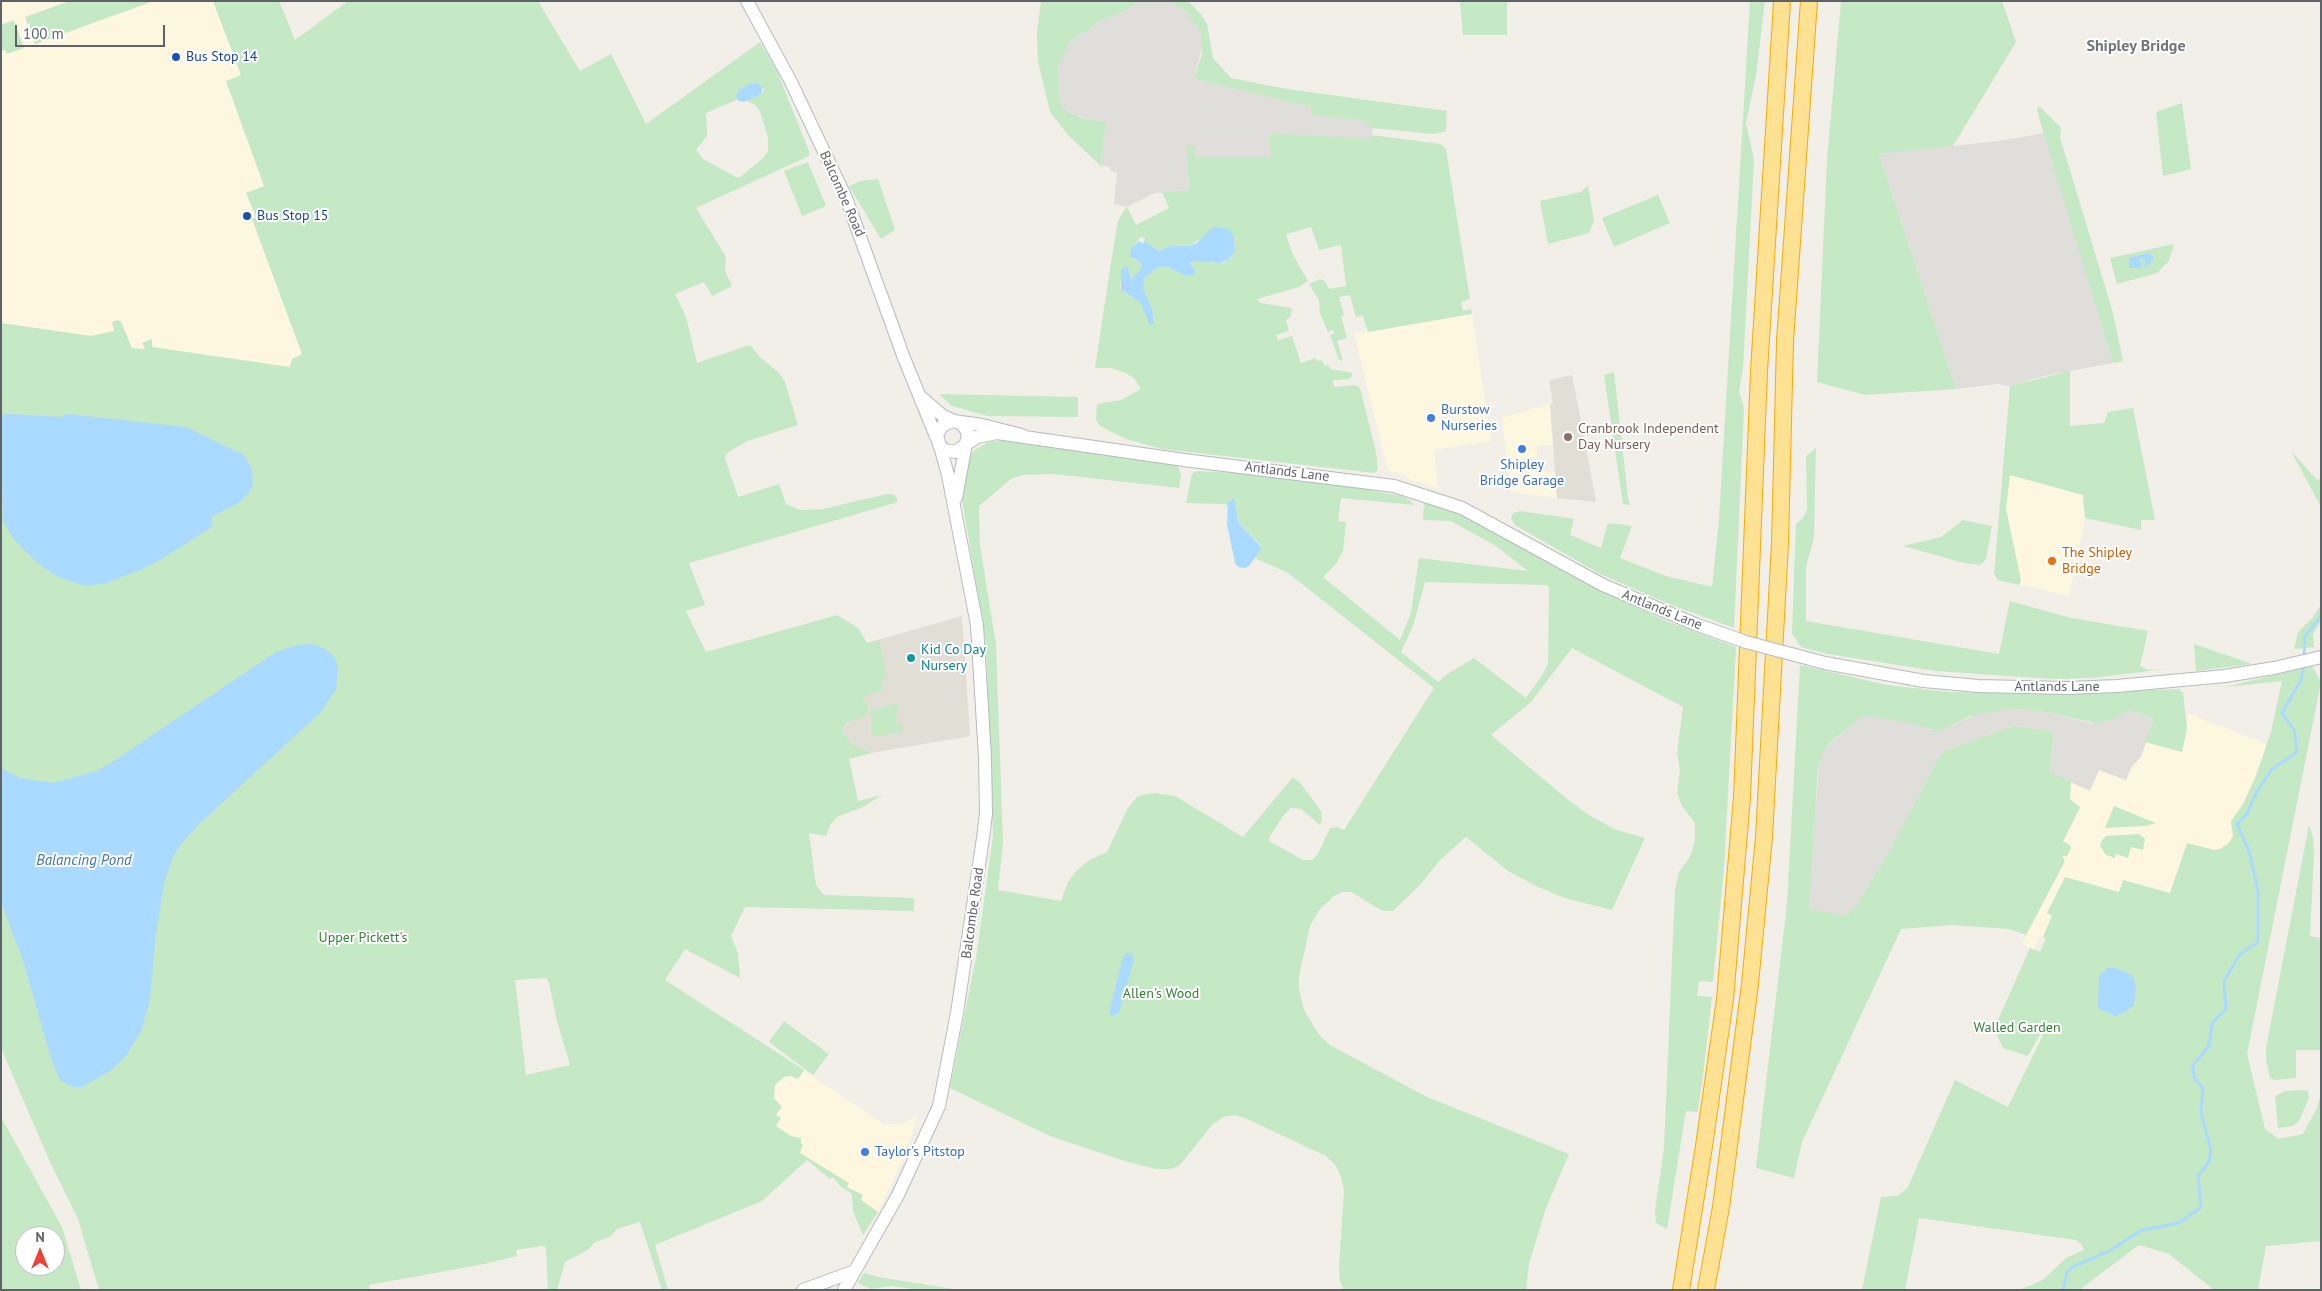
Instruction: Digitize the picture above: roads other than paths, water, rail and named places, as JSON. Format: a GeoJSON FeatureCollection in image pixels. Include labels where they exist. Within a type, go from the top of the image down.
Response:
{"type":"FeatureCollection","features":[{"type":"Feature","properties":{"kind":"highway"},"geometry":{"type":"LineString","coordinates":[[1681,1290],[1725,999],[1742,797],[1758,381],[1782,1]]}},
{"type":"Feature","properties":{"kind":"highway"},"geometry":{"type":"LineString","coordinates":[[1706,1290],[1720,1208],[1750,984],[1764,837],[1780,544],[1785,341],[1809,1]]}},
{"type":"Feature","properties":{"kind":"main road","name":"Balcombe Road"},"geometry":{"type":"LineString","coordinates":[[747,1],[791,82],[846,198],[930,426],[938,442],[946,469],[978,633],[985,758],[983,838],[958,1013],[939,1106],[898,1195],[844,1290]]}},
{"type":"Feature","properties":{"kind":"main road","name":"Balcombe Road"},"geometry":{"type":"LineString","coordinates":[[920,395],[943,416],[956,422]]}},
{"type":"Feature","properties":{"kind":"main road"},"geometry":{"type":"LineString","coordinates":[[948,422],[956,422],[963,425],[967,431],[968,440],[966,445],[960,450],[952,452],[944,450],[938,442],[938,432],[942,425],[948,422]]}},
{"type":"Feature","properties":{"kind":"main road","name":"Antlands Lane"},"geometry":{"type":"LineString","coordinates":[[956,422],[982,425],[1022,435],[1184,460],[1381,484],[1418,493],[1462,508],[1602,585],[1695,624],[1746,642],[1825,663],[1924,681],[1978,686],[2068,688],[2117,686],[2216,677],[2294,664],[2316,658]]}},
{"type":"Feature","properties":{"kind":"main road","name":"Antlands Lane"},"geometry":{"type":"LineString","coordinates":[[966,445],[985,434],[1022,435]]}},
{"type":"Feature","properties":{"kind":"main road","name":"Balcombe Road"},"geometry":{"type":"LineString","coordinates":[[954,513],[962,456],[966,445]]}},
{"type":"Feature","properties":{"kind":"main road"},"geometry":{"type":"LineString","coordinates":[[802,1290],[822,1286],[855,1271]]}},
{"type":"Feature","properties":{"kind":"water"},"geometry":{"type":"Polygon","coordinates":[[[758,83],[763,87],[761,94],[744,102],[737,100],[736,96],[739,90],[750,84],[758,83]]]}},
{"type":"Feature","properties":{"kind":"water"},"geometry":{"type":"Polygon","coordinates":[[[1215,227],[1229,229],[1234,237],[1235,251],[1228,260],[1219,263],[1194,261],[1190,263],[1196,272],[1193,276],[1184,275],[1165,266],[1157,268],[1145,277],[1143,288],[1152,309],[1154,323],[1150,325],[1140,302],[1121,290],[1121,269],[1128,267],[1131,280],[1142,267],[1141,263],[1130,256],[1131,249],[1139,241],[1143,244],[1144,241],[1159,251],[1172,246],[1189,246],[1197,243],[1208,231],[1215,227]]]}},
{"type":"Feature","properties":{"kind":"water"},"geometry":{"type":"Polygon","coordinates":[[[2149,253],[2154,257],[2150,264],[2144,268],[2145,260],[2141,258],[2139,260],[2142,263],[2141,268],[2130,268],[2129,258],[2149,253]]]}},
{"type":"Feature","properties":{"kind":"water"},"geometry":{"type":"Polygon","coordinates":[[[6,414],[63,417],[67,414],[186,427],[244,455],[252,470],[253,485],[247,495],[237,504],[211,517],[213,526],[162,559],[138,571],[106,583],[88,586],[79,584],[58,577],[36,562],[13,538],[3,521],[1,416],[6,414]]]}},
{"type":"Feature","properties":{"kind":"water"},"geometry":{"type":"Polygon","coordinates":[[[1233,498],[1238,522],[1262,548],[1249,566],[1245,568],[1238,567],[1235,563],[1227,524],[1228,503],[1233,498]]]}},
{"type":"Feature","properties":{"kind":"water","name":"Balancing Pond"},"geometry":{"type":"Polygon","coordinates":[[[312,644],[325,649],[334,657],[338,666],[336,689],[321,712],[200,823],[180,845],[173,857],[164,883],[156,933],[150,1000],[141,1031],[126,1056],[110,1071],[82,1087],[72,1087],[64,1083],[59,1078],[50,1055],[23,960],[1,903],[1,768],[20,778],[53,783],[94,772],[111,763],[276,652],[298,645],[312,644]]]}},
{"type":"Feature","properties":{"kind":"water"},"geometry":{"type":"Polygon","coordinates":[[[1126,953],[1132,954],[1134,959],[1119,1013],[1112,1016],[1109,1013],[1123,957],[1126,953]]]}},
{"type":"Feature","properties":{"kind":"water"},"geometry":{"type":"Polygon","coordinates":[[[2112,967],[2133,977],[2136,987],[2134,1005],[2125,1012],[2115,1016],[2098,1008],[2099,976],[2106,969],[2112,967]]]}},
{"type":"Feature","properties":{"kind":"waterway"},"geometry":{"type":"LineString","coordinates":[[2304,658],[2305,636],[2321,616]]}},
{"type":"Feature","properties":{"kind":"waterway"},"geometry":{"type":"LineString","coordinates":[[2063,1290],[2067,1272],[2072,1267],[2111,1250],[2142,1230],[2179,1223],[2201,1207],[2198,1176],[2209,1162],[2211,1151],[2201,1112],[2203,1089],[2194,1077],[2193,1065],[2209,1046],[2212,1023],[2226,1009],[2224,981],[2240,954],[2257,943],[2258,939],[2258,891],[2249,851],[2237,824],[2247,814],[2256,793],[2272,769],[2297,752],[2294,730],[2282,713],[2301,680],[2304,664]]}},
{"type":"Feature","properties":{"kind":"place","name":"Bus Stop 14"},"geometry":{"type":"Point","coordinates":[176,57]}},
{"type":"Feature","properties":{"kind":"place","name":"Bus Stop 15"},"geometry":{"type":"Point","coordinates":[247,216]}},
{"type":"Feature","properties":{"kind":"place","name":"Burstow Nurseries"},"geometry":{"type":"Point","coordinates":[1431,418]}},
{"type":"Feature","properties":{"kind":"place","name":"Cranbrook Independent Day Nursery"},"geometry":{"type":"Point","coordinates":[1568,437]}},
{"type":"Feature","properties":{"kind":"place","name":"Shipley Bridge Garage"},"geometry":{"type":"Point","coordinates":[1522,449]}},
{"type":"Feature","properties":{"kind":"place","name":"The Shipley Bridge"},"geometry":{"type":"Point","coordinates":[2052,561]}},
{"type":"Feature","properties":{"kind":"place","name":"Kid Co Day Nursery"},"geometry":{"type":"Point","coordinates":[911,658]}},
{"type":"Feature","properties":{"kind":"place","name":"Taylor's Pitstop"},"geometry":{"type":"Point","coordinates":[865,1152]}},
{"type":"Feature","properties":{"kind":"district","name":"Shipley Bridge"},"geometry":{"type":"Point","coordinates":[2136,46]}},
{"type":"Feature","properties":{"kind":"park label","name":"Upper Pickett's"},"geometry":{"type":"Point","coordinates":[363,938]}},
{"type":"Feature","properties":{"kind":"park label","name":"Allen's Wood"},"geometry":{"type":"Point","coordinates":[1161,994]}},
{"type":"Feature","properties":{"kind":"park label","name":"Walled Garden"},"geometry":{"type":"Point","coordinates":[2017,1028]}}]}
